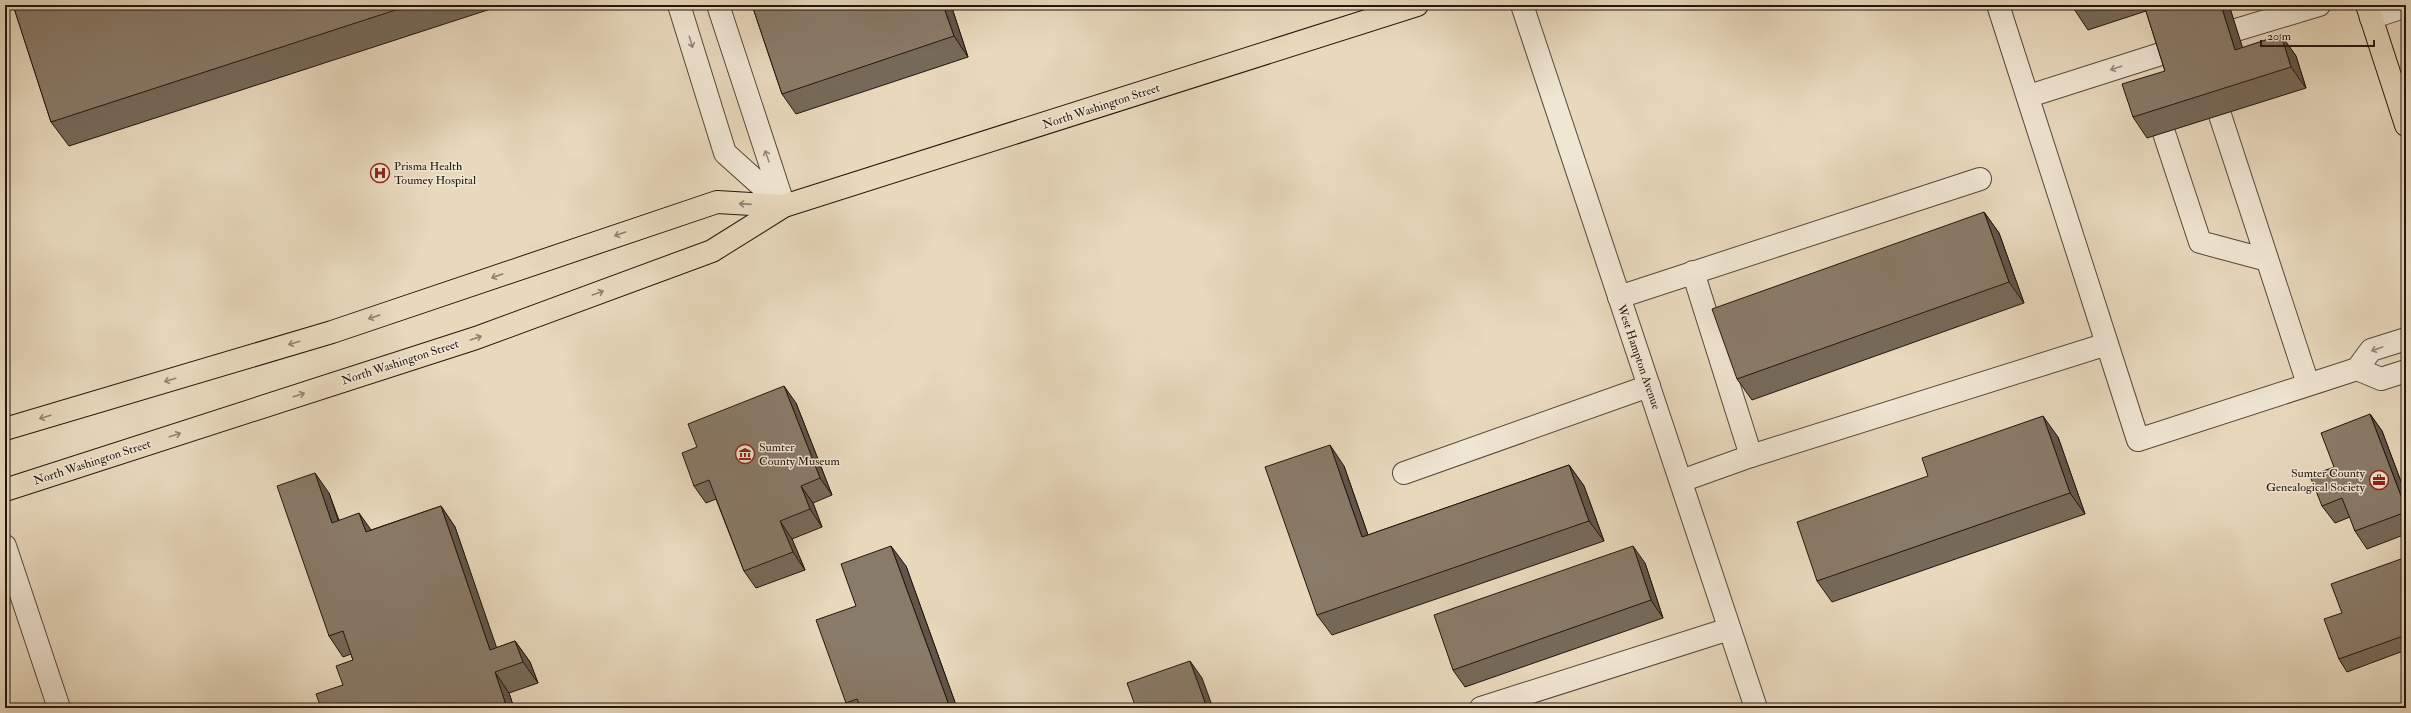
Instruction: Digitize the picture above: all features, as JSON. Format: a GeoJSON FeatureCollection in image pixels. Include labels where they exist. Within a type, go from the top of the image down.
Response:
{"type":"FeatureCollection","features":[{"type":"Feature","properties":{"kind":"main road","name":"North Washington Street"},"geometry":{"type":"LineString","coordinates":[[5,490],[476,338],[712,251],[784,206],[1417,5]]}},
{"type":"Feature","properties":{"kind":"main road"},"geometry":{"type":"LineString","coordinates":[[2369,12],[2399,80],[2406,125]]}},
{"type":"Feature","properties":{"kind":"main road","name":"North Washington Street"},"geometry":{"type":"LineString","coordinates":[[5,429],[332,332],[717,202],[784,206]]}},
{"type":"Feature","properties":{"kind":"street"},"geometry":{"type":"LineString","coordinates":[[680,5],[725,152],[784,206]]}},
{"type":"Feature","properties":{"kind":"street"},"geometry":{"type":"LineString","coordinates":[[718,5],[784,206]]}},
{"type":"Feature","properties":{"kind":"street","name":"West Hampton Avenue"},"geometry":{"type":"LineString","coordinates":[[1522,5],[1756,708]]}},
{"type":"Feature","properties":{"kind":"street"},"geometry":{"type":"LineString","coordinates":[[1998,5],[2029,96],[2138,440],[2357,369],[2371,350],[2406,339]]}},
{"type":"Feature","properties":{"kind":"street"},"geometry":{"type":"LineString","coordinates":[[2236,30],[2319,5]]}},
{"type":"Feature","properties":{"kind":"street"},"geometry":{"type":"LineString","coordinates":[[2369,12],[2406,6]]}},
{"type":"Feature","properties":{"kind":"street"},"geometry":{"type":"LineString","coordinates":[[2029,96],[2144,70],[2167,52]]}},
{"type":"Feature","properties":{"kind":"street"},"geometry":{"type":"LineString","coordinates":[[2220,115],[2308,384]]}},
{"type":"Feature","properties":{"kind":"street"},"geometry":{"type":"LineString","coordinates":[[2164,133],[2200,242],[2267,260]]}},
{"type":"Feature","properties":{"kind":"street"},"geometry":{"type":"LineString","coordinates":[[1619,297],[1980,178]]}},
{"type":"Feature","properties":{"kind":"street"},"geometry":{"type":"LineString","coordinates":[[1693,272],[1751,456]]}},
{"type":"Feature","properties":{"kind":"street"},"geometry":{"type":"LineString","coordinates":[[1681,482],[1751,456],[2107,344]]}},
{"type":"Feature","properties":{"kind":"street"},"geometry":{"type":"LineString","coordinates":[[2357,369],[2381,379],[2406,371]]}},
{"type":"Feature","properties":{"kind":"street"},"geometry":{"type":"LineString","coordinates":[[1404,473],[1649,386]]}},
{"type":"Feature","properties":{"kind":"street"},"geometry":{"type":"LineString","coordinates":[[5,546],[59,708]]}},
{"type":"Feature","properties":{"kind":"street"},"geometry":{"type":"LineString","coordinates":[[1481,708],[1730,629]]}},
{"type":"Feature","properties":{"kind":"building"},"geometry":{"type":"Polygon","coordinates":[[[13,5],[411,5],[51,122],[13,5]]]}},
{"type":"Feature","properties":{"kind":"building"},"geometry":{"type":"Polygon","coordinates":[[[752,5],[943,5],[954,36],[782,94],[752,5]]]}},
{"type":"Feature","properties":{"kind":"building"},"geometry":{"type":"Polygon","coordinates":[[[2072,5],[2086,5],[2074,9],[2072,5]]]}},
{"type":"Feature","properties":{"kind":"building"},"geometry":{"type":"Polygon","coordinates":[[[2144,5],[2221,5],[2235,50],[2281,35],[2291,67],[2133,117],[2122,84],[2165,71],[2144,5]]]}},
{"type":"Feature","properties":{"kind":"building"},"geometry":{"type":"Polygon","coordinates":[[[1984,212],[2009,282],[1737,379],[1712,309],[1984,212]]]}},
{"type":"Feature","properties":{"kind":"building"},"geometry":{"type":"Polygon","coordinates":[[[784,386],[820,478],[801,486],[810,509],[780,521],[793,552],[744,571],[709,480],[694,486],[682,453],[697,447],[688,424],[784,386]]]}},
{"type":"Feature","properties":{"kind":"building"},"geometry":{"type":"Polygon","coordinates":[[[2370,414],[2406,512],[2355,531],[2342,498],[2322,506],[2310,476],[2334,467],[2321,433],[2370,414]]]}},
{"type":"Feature","properties":{"kind":"building"},"geometry":{"type":"Polygon","coordinates":[[[2043,416],[2070,493],[1817,581],[1797,522],[1928,476],[1922,458],[2043,416]]]}},
{"type":"Feature","properties":{"kind":"building"},"geometry":{"type":"Polygon","coordinates":[[[1330,445],[1362,537],[1569,465],[1589,521],[1317,615],[1265,467],[1330,445]]]}},
{"type":"Feature","properties":{"kind":"building"},"geometry":{"type":"Polygon","coordinates":[[[315,473],[332,523],[359,513],[366,532],[441,506],[490,650],[515,641],[523,662],[495,672],[507,708],[321,708],[316,694],[343,685],[336,666],[353,660],[343,631],[329,636],[277,486],[315,473]]]}},
{"type":"Feature","properties":{"kind":"building"},"geometry":{"type":"Polygon","coordinates":[[[891,546],[950,708],[861,708],[857,699],[846,703],[816,620],[856,606],[841,564],[891,546]]]}},
{"type":"Feature","properties":{"kind":"building"},"geometry":{"type":"Polygon","coordinates":[[[1633,546],[1651,600],[1453,670],[1434,615],[1633,546]]]}},
{"type":"Feature","properties":{"kind":"building"},"geometry":{"type":"Polygon","coordinates":[[[2401,559],[2406,574],[2406,635],[2339,659],[2324,619],[2342,613],[2331,584],[2401,559]]]}},
{"type":"Feature","properties":{"kind":"building"},"geometry":{"type":"Polygon","coordinates":[[[1190,661],[1207,708],[1136,708],[1127,683],[1190,661]]]}},
{"type":"Feature","properties":{"kind":"place","name":"Prisma Health Toumey Hospital"},"geometry":{"type":"Point","coordinates":[380,173]}},
{"type":"Feature","properties":{"kind":"place","name":"Sumter County Museum"},"geometry":{"type":"Point","coordinates":[745,454]}},
{"type":"Feature","properties":{"kind":"place","name":"Sumter County Genealogical Society"},"geometry":{"type":"Point","coordinates":[2379,480]}}]}
